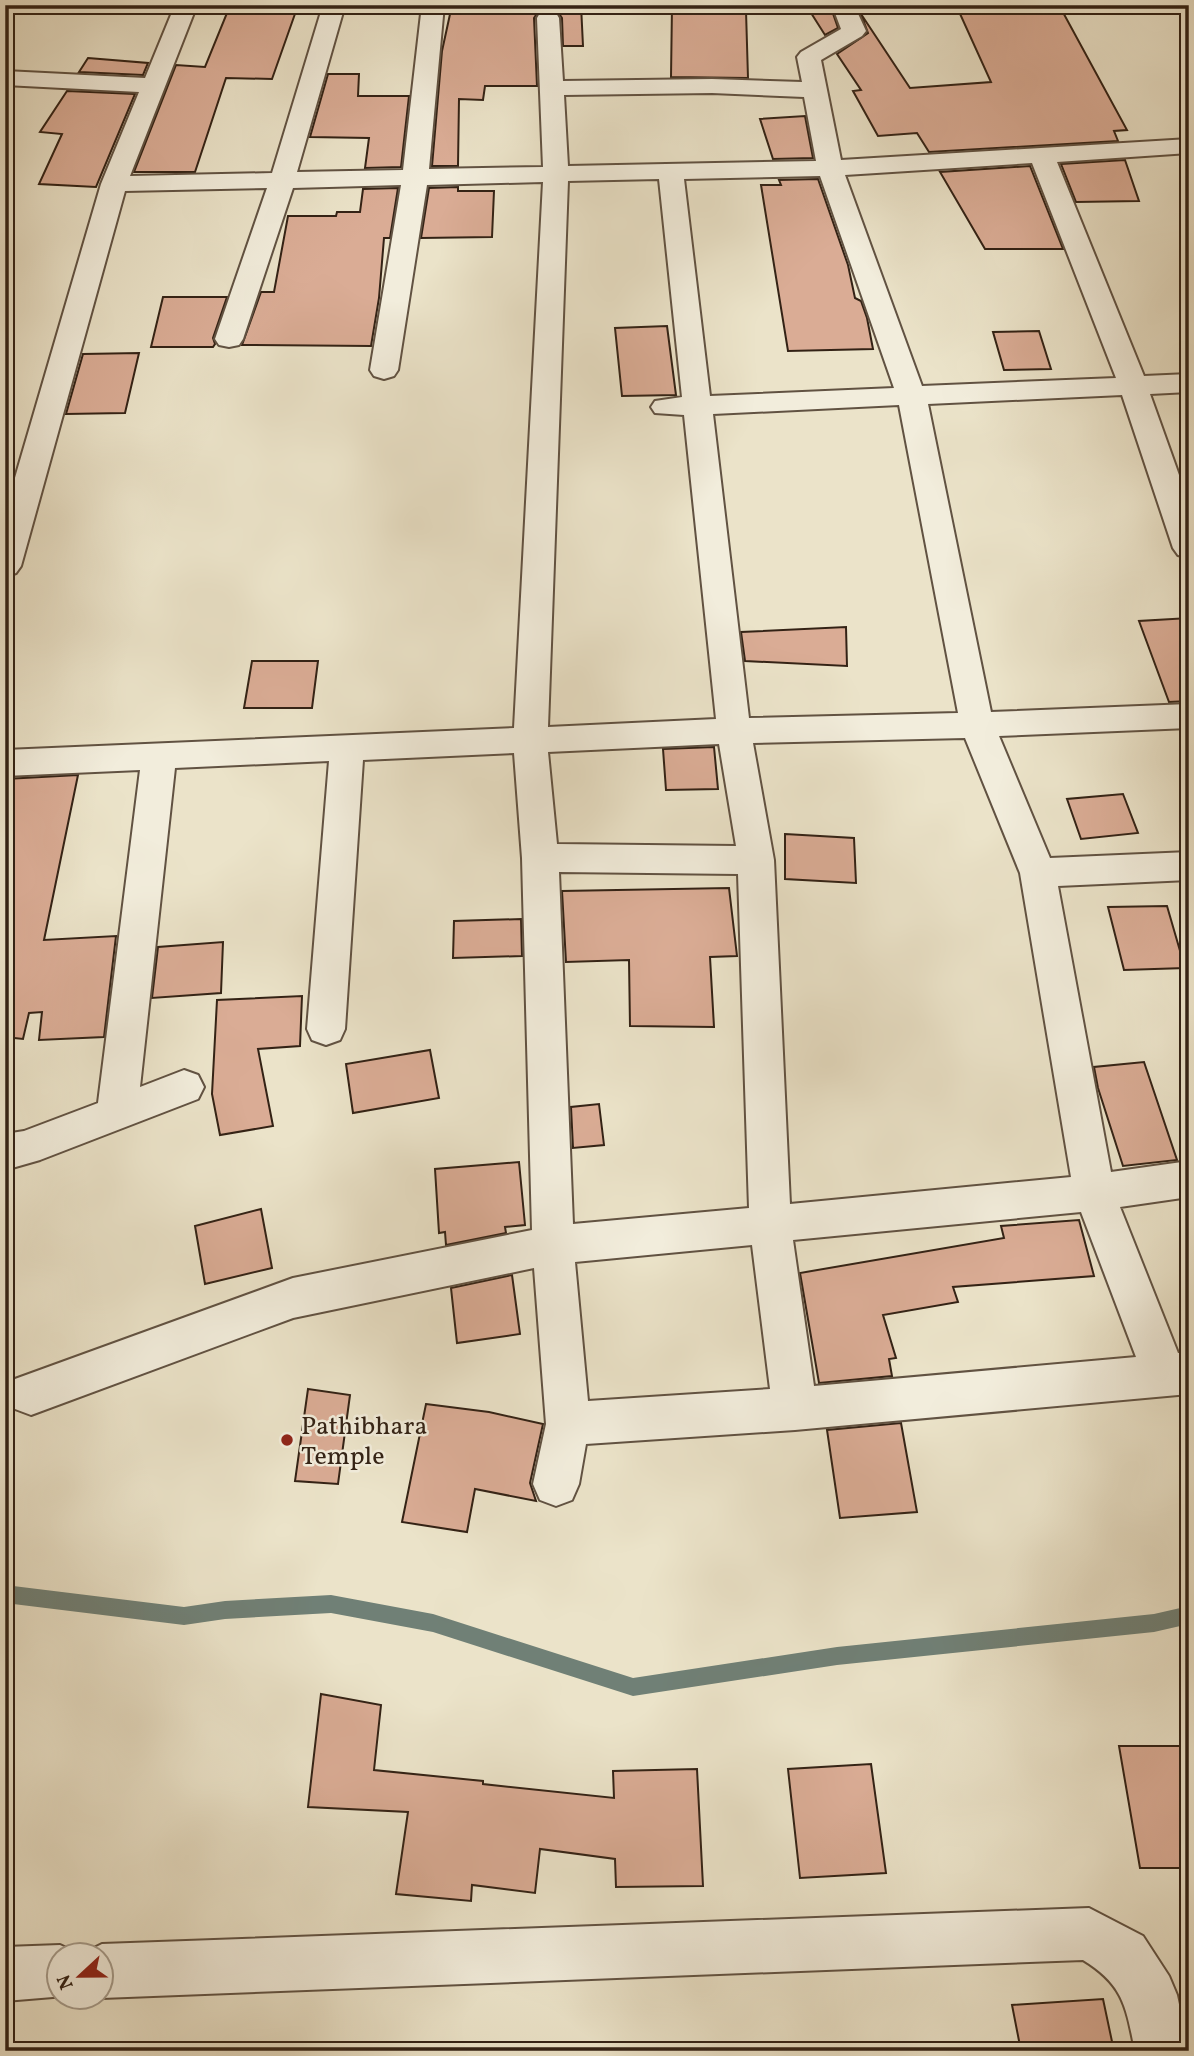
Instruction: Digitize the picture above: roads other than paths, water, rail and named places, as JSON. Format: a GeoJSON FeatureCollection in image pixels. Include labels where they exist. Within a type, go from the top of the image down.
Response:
{"type":"FeatureCollection","features":[{"type":"Feature","properties":{"kind":"street"},"geometry":{"type":"LineString","coordinates":[[5,566],[114,184],[186,5]]}},
{"type":"Feature","properties":{"kind":"street"},"geometry":{"type":"LineString","coordinates":[[229,339],[282,181],[334,5]]}},
{"type":"Feature","properties":{"kind":"street"},"geometry":{"type":"LineString","coordinates":[[384,370],[415,178],[433,5]]}},
{"type":"Feature","properties":{"kind":"street"},"geometry":{"type":"LineString","coordinates":[[568,1424],[795,1409],[1177,1374],[1094,1193],[1038,873],[978,725],[912,397],[830,168],[809,57],[854,31],[843,5]]}},
{"type":"Feature","properties":{"kind":"street"},"geometry":{"type":"LineString","coordinates":[[548,18],[555,176],[530,742],[540,858],[553,1245],[568,1424],[556,1484]]}},
{"type":"Feature","properties":{"kind":"street"},"geometry":{"type":"LineString","coordinates":[[5,78],[152,86]]}},
{"type":"Feature","properties":{"kind":"street"},"geometry":{"type":"LineString","coordinates":[[551,88],[712,86],[815,90]]}},
{"type":"Feature","properties":{"kind":"street"},"geometry":{"type":"LineString","coordinates":[[114,184],[671,174],[830,168],[1189,146]]}},
{"type":"Feature","properties":{"kind":"street"},"geometry":{"type":"LineString","coordinates":[[1041,153],[1133,385],[1189,548]]}},
{"type":"Feature","properties":{"kind":"street"},"geometry":{"type":"LineString","coordinates":[[671,174],[734,731],[755,860],[770,1226],[795,1409]]}},
{"type":"Feature","properties":{"kind":"street"},"geometry":{"type":"LineString","coordinates":[[665,407],[1189,383]]}},
{"type":"Feature","properties":{"kind":"street"},"geometry":{"type":"LineString","coordinates":[[5,763],[734,731],[1189,716]]}},
{"type":"Feature","properties":{"kind":"street"},"geometry":{"type":"LineString","coordinates":[[326,1030],[347,750]]}},
{"type":"Feature","properties":{"kind":"street"},"geometry":{"type":"LineString","coordinates":[[117,1113],[159,758]]}},
{"type":"Feature","properties":{"kind":"street"},"geometry":{"type":"LineString","coordinates":[[540,858],[755,860]]}},
{"type":"Feature","properties":{"kind":"street"},"geometry":{"type":"LineString","coordinates":[[1038,873],[1189,866]]}},
{"type":"Feature","properties":{"kind":"street"},"geometry":{"type":"LineString","coordinates":[[5,1152],[26,1148],[184,1087]]}},
{"type":"Feature","properties":{"kind":"street"},"geometry":{"type":"LineString","coordinates":[[32,1394],[293,1298],[553,1245],[1094,1193],[1189,1179]]}},
{"type":"Feature","properties":{"kind":"street"},"geometry":{"type":"LineString","coordinates":[[116,1969],[1089,1934],[1124,1955],[1150,1995],[1162,2051]]}},
{"type":"Feature","properties":{"kind":"street"},"geometry":{"type":"LineString","coordinates":[[5,1974],[46,1973]]}},
{"type":"Feature","properties":{"kind":"waterway"},"geometry":{"type":"LineString","coordinates":[[5,1594],[184,1616],[225,1610],[331,1604],[433,1623],[633,1687],[837,1656],[1154,1623],[1189,1615]]}},
{"type":"Feature","properties":{"kind":"place","name":"Pathibhara Temple"},"geometry":{"type":"Point","coordinates":[287,1440]}}]}
